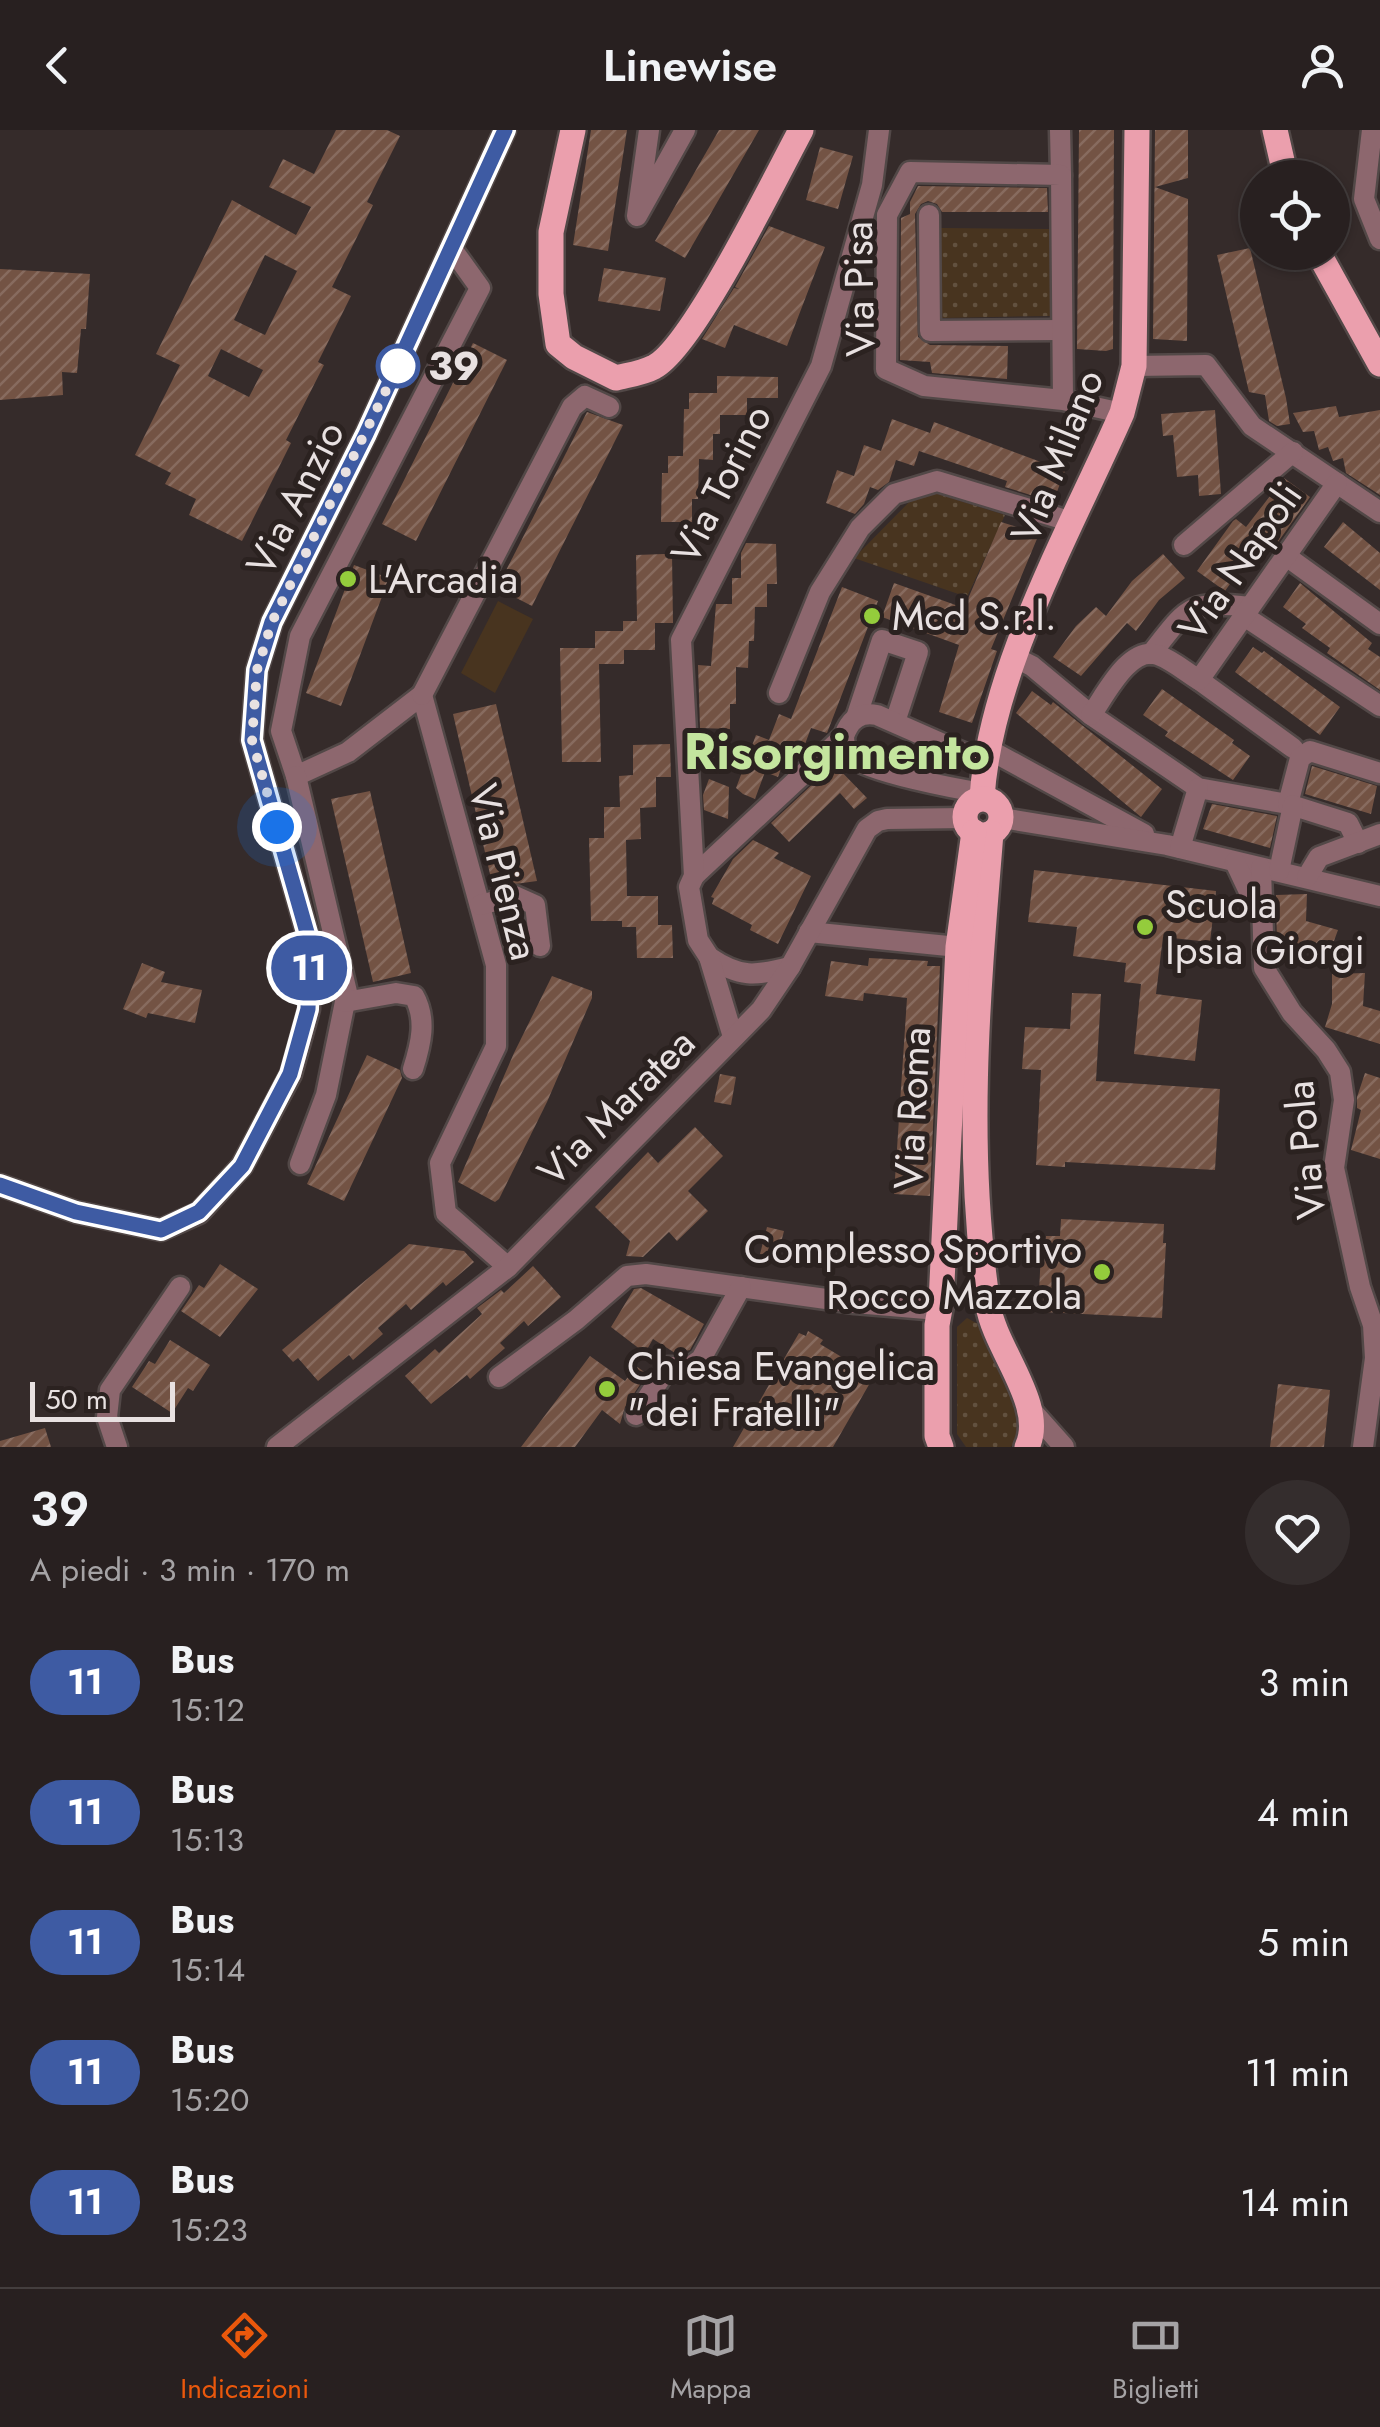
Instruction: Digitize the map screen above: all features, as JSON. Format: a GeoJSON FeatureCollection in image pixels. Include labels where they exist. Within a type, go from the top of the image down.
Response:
{"type":"FeatureCollection","features":[{"type":"Feature","properties":{"kind":"main road"},"geometry":{"type":"LineString","coordinates":[[573,130],[551,232],[551,294],[558,344],[574,357],[616,378],[656,366],[682,339],[712,294],[801,130]]}},
{"type":"Feature","properties":{"kind":"main road","name":"Via Milano"},"geometry":{"type":"LineString","coordinates":[[982,796],[987,756],[1016,658],[1122,413],[1134,366],[1137,130]]}},
{"type":"Feature","properties":{"kind":"main road"},"geometry":{"type":"LineString","coordinates":[[1275,130],[1282,160]]}},
{"type":"Feature","properties":{"kind":"main road"},"geometry":{"type":"LineString","coordinates":[[1328,270],[1378,357]]}},
{"type":"Feature","properties":{"kind":"main road"},"geometry":{"type":"LineString","coordinates":[[982,796],[970,805],[983,825]]}},
{"type":"Feature","properties":{"kind":"main road","name":"Via Roma"},"geometry":{"type":"LineString","coordinates":[[937,1443],[958,947],[983,825]]}},
{"type":"Feature","properties":{"kind":"main road","name":"Via Roma"},"geometry":{"type":"LineString","coordinates":[[983,825],[975,1024],[976,1204],[989,1310],[1007,1360],[1032,1411]]}},
{"type":"Feature","properties":{"kind":"main road"},"geometry":{"type":"LineString","coordinates":[[940,1306],[952,1294],[966,1293],[989,1310]]}},
{"type":"Feature","properties":{"kind":"main road"},"geometry":{"type":"LineString","coordinates":[[1028,1447],[1034,1425],[1032,1411]]}},
{"type":"Feature","properties":{"kind":"street"},"geometry":{"type":"LineString","coordinates":[[649,130],[636,216],[685,130]]}},
{"type":"Feature","properties":{"kind":"street","name":"Via Torino"},"geometry":{"type":"LineString","coordinates":[[733,1038],[709,956],[698,940],[689,888],[694,876],[681,640],[821,366],[872,185],[879,130]]}},
{"type":"Feature","properties":{"kind":"street"},"geometry":{"type":"LineString","coordinates":[[1060,130],[1063,400]]}},
{"type":"Feature","properties":{"kind":"street"},"geometry":{"type":"LineString","coordinates":[[1372,130],[1364,199],[1380,239]]}},
{"type":"Feature","properties":{"kind":"street","name":"Via Anzio"},"geometry":{"type":"LineString","coordinates":[[0,1185],[76,1212],[161,1230],[199,1212],[242,1166],[290,1074],[308,1009],[310,943],[252,740],[257,670],[272,622],[366,434],[502,133]]}},
{"type":"Feature","properties":{"kind":"street","name":"Via Pisa"},"geometry":{"type":"LineString","coordinates":[[1061,175],[910,172],[886,215],[886,368],[924,386],[1063,400],[1122,413]]}},
{"type":"Feature","properties":{"kind":"street"},"geometry":{"type":"LineString","coordinates":[[929,215],[930,330],[1062,330]]}},
{"type":"Feature","properties":{"kind":"street"},"geometry":{"type":"LineString","coordinates":[[300,1164],[326,1095],[347,992],[296,776],[281,732],[300,636],[480,288],[452,249]]}},
{"type":"Feature","properties":{"kind":"street"},"geometry":{"type":"LineString","coordinates":[[1134,366],[1206,365],[1252,426],[1380,512]]}},
{"type":"Feature","properties":{"kind":"street"},"geometry":{"type":"LineString","coordinates":[[296,776],[348,752],[422,696],[572,407],[585,396],[609,407]]}},
{"type":"Feature","properties":{"kind":"street","name":"Via Napoli"},"geometry":{"type":"LineString","coordinates":[[1184,544],[1293,452]]}},
{"type":"Feature","properties":{"kind":"street"},"geometry":{"type":"LineString","coordinates":[[779,693],[820,592],[860,528],[894,494],[937,481],[1072,522]]}},
{"type":"Feature","properties":{"kind":"street","name":"Via Napoli"},"geometry":{"type":"LineString","coordinates":[[1199,680],[1338,483]]}},
{"type":"Feature","properties":{"kind":"street"},"geometry":{"type":"LineString","coordinates":[[1286,556],[1380,624]]}},
{"type":"Feature","properties":{"kind":"street"},"geometry":{"type":"LineString","coordinates":[[1151,654],[1182,614],[1197,605],[1247,612],[1380,706]]}},
{"type":"Feature","properties":{"kind":"street"},"geometry":{"type":"LineString","coordinates":[[895,722],[918,652],[882,640],[850,727],[848,753],[861,764],[982,796]]}},
{"type":"Feature","properties":{"kind":"street","name":"Via Napoli"},"geometry":{"type":"LineString","coordinates":[[1091,715],[1130,662],[1141,654],[1151,654],[1199,680],[1293,748]]}},
{"type":"Feature","properties":{"kind":"street"},"geometry":{"type":"LineString","coordinates":[[1016,658],[1198,788],[1291,805],[1348,824],[1358,842]]}},
{"type":"Feature","properties":{"kind":"street","name":"Via Pienza"},"geometry":{"type":"LineString","coordinates":[[422,696],[496,965],[496,1046],[440,1163],[446,1213],[508,1266]]}},
{"type":"Feature","properties":{"kind":"street"},"geometry":{"type":"LineString","coordinates":[[694,876],[850,727],[869,714],[987,756],[1174,847]]}},
{"type":"Feature","properties":{"kind":"street","name":"Via Pola"},"geometry":{"type":"LineString","coordinates":[[1363,1447],[1378,1358],[1376,1324],[1360,1286],[1334,1168],[1344,1100],[1340,1072],[1326,1050],[1292,1013],[1264,968],[1262,919],[1270,869],[1304,752],[1310,750],[1380,772]]}},
{"type":"Feature","properties":{"kind":"street"},"geometry":{"type":"LineString","coordinates":[[1174,847],[1198,788]]}},
{"type":"Feature","properties":{"kind":"street","name":"Via Maratea"},"geometry":{"type":"LineString","coordinates":[[278,1447],[508,1266],[761,1010],[790,967],[866,829],[878,820],[983,825]]}},
{"type":"Feature","properties":{"kind":"street"},"geometry":{"type":"LineString","coordinates":[[983,825],[1174,847],[1380,896]]}},
{"type":"Feature","properties":{"kind":"street"},"geometry":{"type":"LineString","coordinates":[[1307,877],[1318,857],[1380,833]]}},
{"type":"Feature","properties":{"kind":"street"},"geometry":{"type":"LineString","coordinates":[[1235,862],[1262,919]]}},
{"type":"Feature","properties":{"kind":"street"},"geometry":{"type":"LineString","coordinates":[[480,904],[515,896],[535,905],[540,946]]}},
{"type":"Feature","properties":{"kind":"street"},"geometry":{"type":"LineString","coordinates":[[809,932],[958,947]]}},
{"type":"Feature","properties":{"kind":"street"},"geometry":{"type":"LineString","coordinates":[[709,956],[740,974],[790,967]]}},
{"type":"Feature","properties":{"kind":"street"},"geometry":{"type":"LineString","coordinates":[[345,1002],[396,993],[414,996],[423,1012],[413,1068]]}},
{"type":"Feature","properties":{"kind":"street"},"geometry":{"type":"LineString","coordinates":[[499,1377],[627,1276],[646,1274],[855,1303],[940,1306]]}},
{"type":"Feature","properties":{"kind":"street"},"geometry":{"type":"LineString","coordinates":[[117,1447],[107,1417],[110,1390],[180,1287]]}},
{"type":"Feature","properties":{"kind":"street"},"geometry":{"type":"LineString","coordinates":[[636,1415],[668,1368],[690,1367],[701,1359],[741,1287]]}},
{"type":"Feature","properties":{"kind":"street","name":"Via Roma"},"geometry":{"type":"LineString","coordinates":[[1032,1411],[1064,1447]]}},
{"type":"Feature","properties":{"kind":"shaded area"},"geometry":{"type":"Polygon","coordinates":[[[941,228],[1051,229],[1050,316],[940,318],[941,228]]]}},
{"type":"Feature","properties":{"kind":"shaded area"},"geometry":{"type":"Polygon","coordinates":[[[922,489],[1005,515],[967,597],[854,558],[922,489]]]}},
{"type":"Feature","properties":{"kind":"shaded area"},"geometry":{"type":"Polygon","coordinates":[[[498,601],[533,619],[495,693],[461,673],[498,601]]]}},
{"type":"Feature","properties":{"kind":"shaded area"},"geometry":{"type":"Polygon","coordinates":[[[967,1318],[980,1325],[1021,1420],[1011,1447],[966,1447],[957,1434],[957,1327],[967,1318]]]}},
{"type":"Feature","properties":{"kind":"building"},"geometry":{"type":"Polygon","coordinates":[[[336,130],[387,130],[400,136],[367,202],[373,205],[332,287],[351,296],[318,362],[324,365],[286,440],[291,443],[242,541],[189,515],[196,499],[165,484],[171,473],[135,455],[180,365],[156,354],[232,200],[296,235],[311,207],[269,187],[283,159],[314,174],[336,130]],[[265,255],[234,320],[265,335],[297,271],[265,255]],[[221,349],[208,376],[249,397],[263,370],[221,349]]]}},
{"type":"Feature","properties":{"kind":"building"},"geometry":{"type":"Polygon","coordinates":[[[591,130],[627,130],[608,251],[573,245],[591,130]]]}},
{"type":"Feature","properties":{"kind":"building"},"geometry":{"type":"Polygon","coordinates":[[[719,130],[759,130],[685,258],[655,241],[719,130]]]}},
{"type":"Feature","properties":{"kind":"building"},"geometry":{"type":"Polygon","coordinates":[[[1079,130],[1114,130],[1113,349],[1106,351],[1077,349],[1079,130]]]}},
{"type":"Feature","properties":{"kind":"building"},"geometry":{"type":"Polygon","coordinates":[[[1155,130],[1188,130],[1188,178],[1155,187],[1188,199],[1187,341],[1153,339],[1155,130]]]}},
{"type":"Feature","properties":{"kind":"building"},"geometry":{"type":"Polygon","coordinates":[[[820,147],[853,156],[838,209],[806,200],[820,147]]]}},
{"type":"Feature","properties":{"kind":"building"},"geometry":{"type":"Polygon","coordinates":[[[918,186],[1047,188],[1048,212],[942,212],[937,204],[928,201],[915,214],[918,337],[930,345],[1008,346],[1007,379],[932,373],[930,362],[900,360],[901,218],[910,214],[910,202],[918,186]]]}},
{"type":"Feature","properties":{"kind":"building"},"geometry":{"type":"Polygon","coordinates":[[[769,226],[825,247],[787,346],[734,325],[725,348],[702,339],[734,288],[739,289],[735,287],[769,226]]]}},
{"type":"Feature","properties":{"kind":"building"},"geometry":{"type":"Polygon","coordinates":[[[1240,250],[1240,270],[1255,270],[1290,424],[1277,426],[1269,421],[1265,395],[1249,392],[1217,255],[1240,250]]]}},
{"type":"Feature","properties":{"kind":"building"},"geometry":{"type":"Polygon","coordinates":[[[604,268],[666,278],[660,311],[598,301],[604,268]]]}},
{"type":"Feature","properties":{"kind":"building"},"geometry":{"type":"Polygon","coordinates":[[[0,269],[90,274],[86,329],[81,329],[77,373],[62,372],[63,395],[0,400],[0,269]]]}},
{"type":"Feature","properties":{"kind":"building"},"geometry":{"type":"Polygon","coordinates":[[[473,343],[507,360],[416,541],[382,524],[473,343]]]}},
{"type":"Feature","properties":{"kind":"building"},"geometry":{"type":"Polygon","coordinates":[[[717,376],[778,377],[778,398],[747,398],[747,415],[720,415],[720,434],[713,434],[713,460],[699,459],[698,499],[692,499],[692,522],[661,522],[662,473],[668,473],[668,456],[683,456],[684,409],[689,409],[689,393],[717,393],[717,376]]]}},
{"type":"Feature","properties":{"kind":"building"},"geometry":{"type":"Polygon","coordinates":[[[1336,406],[1339,417],[1380,410],[1380,495],[1346,473],[1343,458],[1333,461],[1328,447],[1319,450],[1314,431],[1303,432],[1293,413],[1336,406]]]}},
{"type":"Feature","properties":{"kind":"building"},"geometry":{"type":"Polygon","coordinates":[[[1215,410],[1221,494],[1199,496],[1198,475],[1177,477],[1173,435],[1163,436],[1161,414],[1215,410]]]}},
{"type":"Feature","properties":{"kind":"building"},"geometry":{"type":"Polygon","coordinates":[[[587,412],[623,425],[532,606],[497,588],[587,412]]]}},
{"type":"Feature","properties":{"kind":"building"},"geometry":{"type":"Polygon","coordinates":[[[892,419],[930,433],[934,422],[1065,471],[1053,502],[1005,487],[1007,481],[919,451],[914,466],[896,460],[889,482],[878,490],[870,487],[864,504],[855,514],[826,503],[837,470],[854,476],[864,445],[881,451],[892,419]]]}},
{"type":"Feature","properties":{"kind":"building"},"geometry":{"type":"Polygon","coordinates":[[[1284,478],[1310,497],[1273,549],[1261,540],[1225,591],[1197,571],[1233,521],[1236,519],[1246,527],[1284,478]]]}},
{"type":"Feature","properties":{"kind":"building"},"geometry":{"type":"Polygon","coordinates":[[[1001,522],[1039,534],[991,649],[997,651],[972,723],[939,712],[959,645],[882,617],[894,583],[964,608],[1001,522]]]}},
{"type":"Feature","properties":{"kind":"building"},"geometry":{"type":"Polygon","coordinates":[[[1343,522],[1380,553],[1380,590],[1324,547],[1343,522]]]}},
{"type":"Feature","properties":{"kind":"building"},"geometry":{"type":"Polygon","coordinates":[[[746,543],[776,544],[777,584],[767,584],[767,607],[755,607],[748,668],[736,667],[736,704],[730,704],[730,729],[700,728],[698,665],[711,666],[716,604],[732,604],[732,578],[741,578],[741,553],[746,543]]]}},
{"type":"Feature","properties":{"kind":"building"},"geometry":{"type":"Polygon","coordinates":[[[672,554],[673,623],[655,623],[655,650],[624,650],[624,664],[599,664],[601,762],[562,762],[560,648],[595,648],[595,631],[623,631],[623,621],[637,621],[636,555],[672,554]]]}},
{"type":"Feature","properties":{"kind":"building"},"geometry":{"type":"Polygon","coordinates":[[[1163,554],[1185,578],[1159,600],[1136,631],[1127,623],[1081,676],[1053,657],[1096,607],[1106,616],[1132,581],[1163,554]]]}},
{"type":"Feature","properties":{"kind":"building"},"geometry":{"type":"Polygon","coordinates":[[[354,565],[389,578],[341,706],[306,693],[354,565]]]}},
{"type":"Feature","properties":{"kind":"building"},"geometry":{"type":"Polygon","coordinates":[[[1300,583],[1372,643],[1368,649],[1380,657],[1380,690],[1327,653],[1330,648],[1302,628],[1306,624],[1283,607],[1300,583]]]}},
{"type":"Feature","properties":{"kind":"building"},"geometry":{"type":"Polygon","coordinates":[[[842,587],[878,601],[827,733],[811,728],[801,755],[788,750],[778,777],[765,772],[755,799],[743,794],[736,788],[756,735],[769,740],[779,714],[791,719],[842,587]]]}},
{"type":"Feature","properties":{"kind":"building"},"geometry":{"type":"Polygon","coordinates":[[[1253,647],[1340,707],[1320,735],[1235,672],[1253,647]]]}},
{"type":"Feature","properties":{"kind":"building"},"geometry":{"type":"Polygon","coordinates":[[[1162,689],[1234,740],[1232,743],[1250,756],[1233,780],[1165,736],[1168,732],[1143,715],[1162,689]]]}},
{"type":"Feature","properties":{"kind":"building"},"geometry":{"type":"Polygon","coordinates":[[[1032,691],[1051,705],[1053,702],[1162,789],[1141,817],[1016,713],[1032,691]]]}},
{"type":"Feature","properties":{"kind":"building"},"geometry":{"type":"Polygon","coordinates":[[[496,704],[537,881],[493,887],[453,714],[496,704]]]}},
{"type":"Feature","properties":{"kind":"building"},"geometry":{"type":"Polygon","coordinates":[[[670,744],[671,777],[656,777],[656,807],[640,808],[641,839],[626,840],[627,896],[658,896],[658,925],[672,925],[673,958],[637,958],[636,927],[622,927],[622,921],[591,921],[589,838],[604,838],[604,807],[620,807],[619,776],[633,775],[633,745],[670,744]]]}},
{"type":"Feature","properties":{"kind":"building"},"geometry":{"type":"Polygon","coordinates":[[[834,764],[867,798],[854,809],[840,793],[789,842],[771,823],[834,764]]]}},
{"type":"Feature","properties":{"kind":"building"},"geometry":{"type":"Polygon","coordinates":[[[1312,766],[1377,786],[1371,814],[1305,794],[1312,766]]]}},
{"type":"Feature","properties":{"kind":"building"},"geometry":{"type":"Polygon","coordinates":[[[709,779],[729,787],[728,819],[704,810],[703,795],[709,779]]]}},
{"type":"Feature","properties":{"kind":"building"},"geometry":{"type":"Polygon","coordinates":[[[370,791],[411,973],[373,982],[331,799],[370,791]]]}},
{"type":"Feature","properties":{"kind":"building"},"geometry":{"type":"Polygon","coordinates":[[[1212,804],[1277,816],[1270,848],[1203,829],[1212,804]]]}},
{"type":"Feature","properties":{"kind":"building"},"geometry":{"type":"Polygon","coordinates":[[[753,840],[779,853],[774,858],[811,876],[778,944],[712,904],[711,897],[733,859],[753,840]]]}},
{"type":"Feature","properties":{"kind":"building","name":"Scuola Ipsia Giorgi"},"geometry":{"type":"Polygon","coordinates":[[[1034,870],[1216,891],[1210,942],[1163,937],[1156,994],[1202,1000],[1195,1061],[1134,1054],[1141,984],[1124,982],[1126,963],[1073,956],[1077,927],[1028,922],[1034,870]]]}},
{"type":"Feature","properties":{"kind":"building"},"geometry":{"type":"Polygon","coordinates":[[[1307,894],[1306,921],[1338,930],[1327,960],[1303,951],[1277,949],[1276,895],[1307,894]]]}},
{"type":"Feature","properties":{"kind":"building"},"geometry":{"type":"Polygon","coordinates":[[[869,958],[928,961],[927,966],[940,966],[930,1196],[894,1194],[907,998],[864,993],[863,1001],[825,996],[831,961],[868,966],[869,958]]]}},
{"type":"Feature","properties":{"kind":"building"},"geometry":{"type":"Polygon","coordinates":[[[142,963],[165,972],[161,982],[202,990],[195,1023],[148,1013],[146,1018],[123,1009],[142,963]]]}},
{"type":"Feature","properties":{"kind":"building"},"geometry":{"type":"Polygon","coordinates":[[[1365,973],[1363,1006],[1380,1011],[1380,1044],[1325,1027],[1332,1004],[1332,974],[1365,973]]]}},
{"type":"Feature","properties":{"kind":"building"},"geometry":{"type":"Polygon","coordinates":[[[552,976],[592,991],[592,998],[547,1102],[495,1202],[458,1182],[552,976]]]}},
{"type":"Feature","properties":{"kind":"building"},"geometry":{"type":"Polygon","coordinates":[[[1072,993],[1101,994],[1096,1081],[1220,1089],[1215,1170],[1065,1162],[1065,1167],[1036,1165],[1041,1070],[1022,1069],[1025,1027],[1070,1029],[1072,993]]]}},
{"type":"Feature","properties":{"kind":"building"},"geometry":{"type":"Polygon","coordinates":[[[367,1055],[400,1070],[402,1078],[344,1201],[307,1184],[367,1055]]]}},
{"type":"Feature","properties":{"kind":"building"},"geometry":{"type":"Polygon","coordinates":[[[1365,1073],[1380,1078],[1380,1159],[1351,1150],[1361,1110],[1357,1108],[1357,1097],[1365,1073]]]}},
{"type":"Feature","properties":{"kind":"building"},"geometry":{"type":"Polygon","coordinates":[[[720,1074],[736,1077],[731,1105],[714,1102],[720,1074]]]}},
{"type":"Feature","properties":{"kind":"building"},"geometry":{"type":"Polygon","coordinates":[[[695,1127],[723,1156],[688,1191],[708,1211],[677,1241],[669,1232],[643,1257],[626,1256],[630,1241],[595,1207],[648,1152],[658,1163],[695,1127]]]}},
{"type":"Feature","properties":{"kind":"building","name":"Complesso Sportivo Rocco Mazzola"},"geometry":{"type":"Polygon","coordinates":[[[1061,1219],[1164,1224],[1162,1318],[1043,1312],[1044,1293],[1039,1292],[1041,1252],[1045,1252],[1046,1236],[1060,1236],[1061,1219]]]}},
{"type":"Feature","properties":{"kind":"building"},"geometry":{"type":"Polygon","coordinates":[[[767,1227],[784,1231],[777,1258],[760,1254],[767,1227]]]}},
{"type":"Feature","properties":{"kind":"building"},"geometry":{"type":"Polygon","coordinates":[[[409,1244],[464,1251],[474,1262],[411,1310],[406,1304],[378,1328],[383,1334],[353,1360],[349,1355],[318,1381],[298,1358],[293,1362],[282,1350],[409,1244]]]}},
{"type":"Feature","properties":{"kind":"building"},"geometry":{"type":"Polygon","coordinates":[[[220,1264],[258,1289],[220,1337],[181,1311],[199,1285],[204,1288],[220,1264]]]}},
{"type":"Feature","properties":{"kind":"building"},"geometry":{"type":"Polygon","coordinates":[[[533,1266],[561,1297],[528,1326],[524,1321],[500,1343],[505,1348],[470,1379],[467,1375],[431,1404],[405,1376],[435,1349],[439,1353],[482,1314],[477,1308],[501,1290],[504,1293],[533,1266]]]}},
{"type":"Feature","properties":{"kind":"building"},"geometry":{"type":"Polygon","coordinates":[[[641,1288],[704,1324],[690,1350],[675,1353],[653,1339],[645,1353],[611,1327],[634,1289],[641,1288]]]}},
{"type":"Feature","properties":{"kind":"building"},"geometry":{"type":"Polygon","coordinates":[[[808,1331],[823,1340],[820,1344],[855,1365],[857,1360],[872,1368],[869,1373],[874,1376],[833,1447],[733,1447],[799,1333],[806,1336],[808,1331]]]}},
{"type":"Feature","properties":{"kind":"building"},"geometry":{"type":"Polygon","coordinates":[[[170,1340],[210,1365],[172,1413],[132,1387],[149,1361],[155,1364],[170,1340]]]}},
{"type":"Feature","properties":{"kind":"building"},"geometry":{"type":"Polygon","coordinates":[[[590,1356],[625,1381],[636,1366],[647,1374],[625,1407],[620,1424],[602,1410],[575,1447],[521,1447],[590,1356]]]}},
{"type":"Feature","properties":{"kind":"building"},"geometry":{"type":"Polygon","coordinates":[[[1278,1384],[1330,1390],[1324,1447],[1270,1447],[1278,1384]]]}},
{"type":"Feature","properties":{"kind":"building"},"geometry":{"type":"Polygon","coordinates":[[[45,1428],[51,1447],[0,1447],[0,1441],[45,1428]]]}},
{"type":"Feature","properties":{"kind":"bus line","name":"11"},"geometry":{"type":"LineString","coordinates":[[0,1185],[76,1212],[161,1230],[199,1212],[242,1166],[290,1074],[308,1009],[310,943],[252,740],[257,670],[272,622],[366,434],[505,130]]}},
{"type":"Feature","properties":{"kind":"place","name":"39"},"geometry":{"type":"Point","coordinates":[398,366]}},
{"type":"Feature","properties":{"kind":"place","name":"L'Arcadia"},"geometry":{"type":"Point","coordinates":[348,579]}},
{"type":"Feature","properties":{"kind":"place","name":"Mcd S.r.l."},"geometry":{"type":"Point","coordinates":[872,616]}},
{"type":"Feature","properties":{"kind":"place","name":"Scuola Ipsia Giorgi"},"geometry":{"type":"Point","coordinates":[1145,927]}},
{"type":"Feature","properties":{"kind":"place","name":"Complesso Sportivo Rocco Mazzola"},"geometry":{"type":"Point","coordinates":[1102,1272]}},
{"type":"Feature","properties":{"kind":"place","name":"Chiesa Evangelica \"dei Fratelli\""},"geometry":{"type":"Point","coordinates":[607,1389]}},
{"type":"Feature","properties":{"kind":"district","name":"Risorgimento"},"geometry":{"type":"Point","coordinates":[837,751]}},
{"type":"Feature","properties":{"kind":"route"},"geometry":{"type":"LineString","coordinates":[[277,827],[252,740],[257,670],[272,622],[398,366]]}}]}
